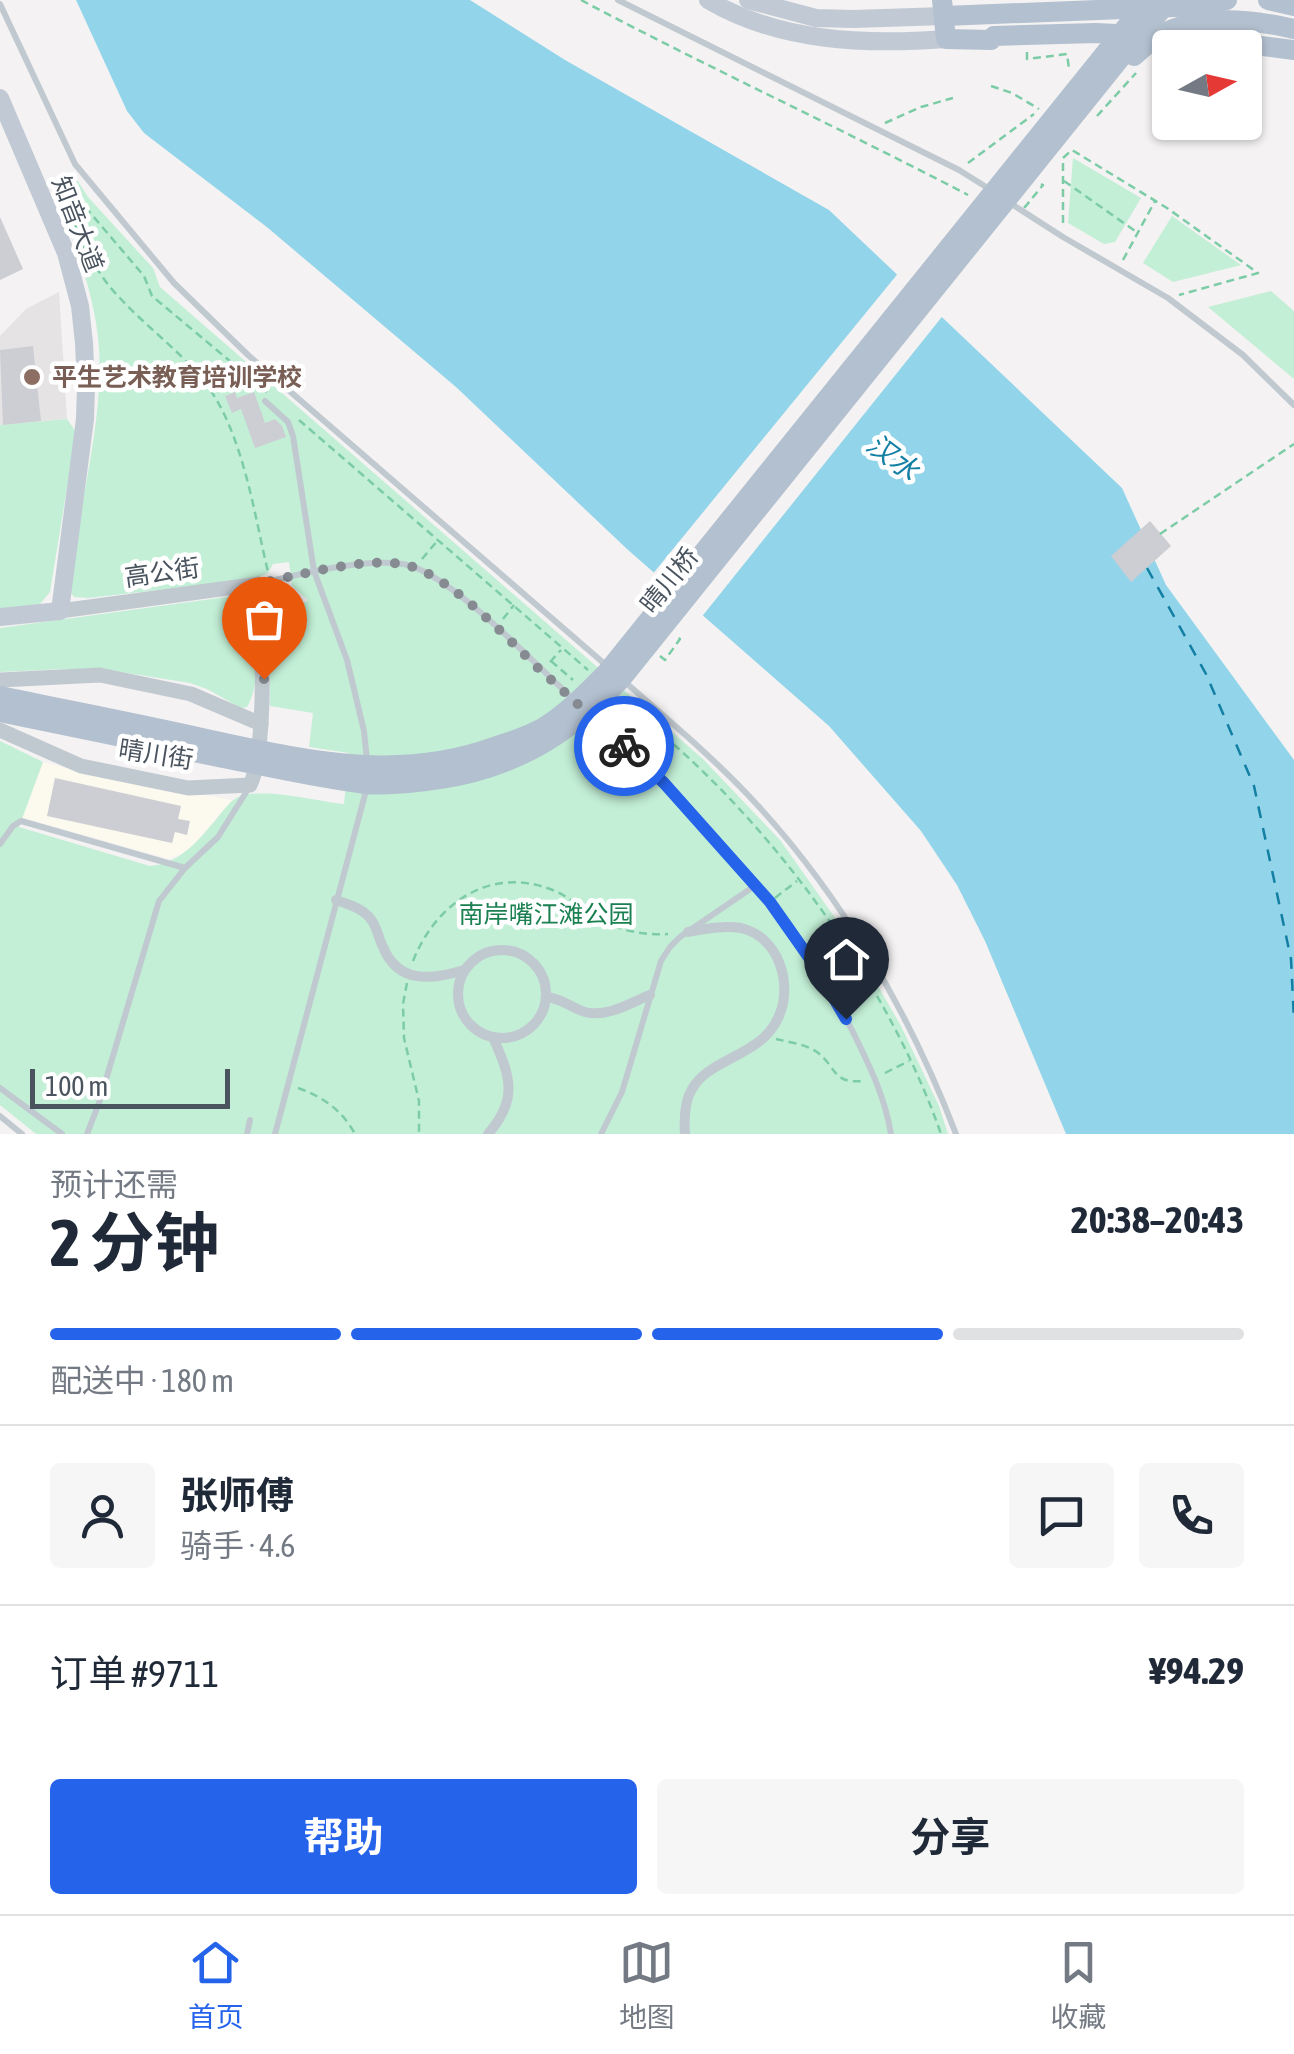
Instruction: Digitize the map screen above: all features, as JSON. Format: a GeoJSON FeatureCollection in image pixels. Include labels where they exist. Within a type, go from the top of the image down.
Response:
{"type":"FeatureCollection","features":[{"type":"Feature","properties":{"kind":"main road"},"geometry":{"type":"LineString","coordinates":[[708,0],[732,14],[815,38],[896,43],[1096,33],[1152,36]]}},
{"type":"Feature","properties":{"kind":"main road"},"geometry":{"type":"LineString","coordinates":[[748,0],[816,18],[853,20],[943,8],[1103,10],[1226,0]]}},
{"type":"Feature","properties":{"kind":"main road"},"geometry":{"type":"LineString","coordinates":[[1268,0],[1294,6]]}},
{"type":"Feature","properties":{"kind":"main road"},"geometry":{"type":"LineString","coordinates":[[1157,30],[1180,2]]}},
{"type":"Feature","properties":{"kind":"main road","name":"晴川桥"},"geometry":{"type":"LineString","coordinates":[[0,712],[366,784],[414,784],[466,775],[511,761],[560,734],[622,678],[1082,106],[1180,2]]}},
{"type":"Feature","properties":{"kind":"main road"},"geometry":{"type":"LineString","coordinates":[[1103,10],[1138,4]]}},
{"type":"Feature","properties":{"kind":"main road","name":"晴川桥"},"geometry":{"type":"LineString","coordinates":[[0,696],[292,757],[362,766],[428,764],[486,750],[540,729],[575,704],[607,672],[1138,4]]}},
{"type":"Feature","properties":{"kind":"main road"},"geometry":{"type":"LineString","coordinates":[[943,8],[946,39]]}},
{"type":"Feature","properties":{"kind":"main road"},"geometry":{"type":"LineString","coordinates":[[1082,106],[1165,32],[1224,21],[1294,29]]}},
{"type":"Feature","properties":{"kind":"main road"},"geometry":{"type":"LineString","coordinates":[[1262,46],[1294,50]]}},
{"type":"Feature","properties":{"kind":"main road","name":"知音大道"},"geometry":{"type":"LineString","coordinates":[[2,108],[66,253],[80,306],[86,386],[84,419],[60,611]]}},
{"type":"Feature","properties":{"kind":"main road","name":"高公街"},"geometry":{"type":"LineString","coordinates":[[0,618],[60,611]]}},
{"type":"Feature","properties":{"kind":"street","name":"高公街"},"geometry":{"type":"LineString","coordinates":[[60,611],[264,582]]}},
{"type":"Feature","properties":{"kind":"street"},"geometry":{"type":"LineString","coordinates":[[250,785],[256,768],[260,724],[264,582]]}},
{"type":"Feature","properties":{"kind":"street"},"geometry":{"type":"LineString","coordinates":[[0,680],[100,675],[191,694],[260,724]]}},
{"type":"Feature","properties":{"kind":"street","name":"晴川街"},"geometry":{"type":"LineString","coordinates":[[0,730],[81,766],[188,788],[250,785]]}},
{"type":"Feature","properties":{"kind":"street"},"geometry":{"type":"LineString","coordinates":[[336,900],[369,917],[389,958],[398,967],[433,978],[464,970]]}},
{"type":"Feature","properties":{"kind":"street"},"geometry":{"type":"LineString","coordinates":[[686,1134],[685,1109],[692,1087],[765,1036],[780,1014],[785,990],[782,968],[770,947],[754,934],[740,928],[688,932]]}},
{"type":"Feature","properties":{"kind":"street"},"geometry":{"type":"LineString","coordinates":[[515,951],[538,968],[546,997],[538,1020],[525,1032],[510,1038],[493,1037],[470,1026],[461,1011],[458,986],[470,962],[486,952],[515,951]]}},
{"type":"Feature","properties":{"kind":"street"},"geometry":{"type":"LineString","coordinates":[[546,997],[601,1014],[650,995]]}},
{"type":"Feature","properties":{"kind":"street"},"geometry":{"type":"LineString","coordinates":[[488,1134],[502,1116],[509,1092],[507,1070],[493,1037]]}},
{"type":"Feature","properties":{"kind":"lane"},"geometry":{"type":"LineString","coordinates":[[618,0],[959,170],[1168,298],[1243,355],[1294,405]]}},
{"type":"Feature","properties":{"kind":"lane"},"geometry":{"type":"LineString","coordinates":[[0,4],[75,164],[174,283],[248,355],[678,728],[749,796],[790,843],[860,942],[906,1023],[956,1134]]}},
{"type":"Feature","properties":{"kind":"lane"},"geometry":{"type":"LineString","coordinates":[[268,398],[288,422],[293,436],[314,572],[348,660],[367,750],[367,788],[275,1134]]}},
{"type":"Feature","properties":{"kind":"lane","name":"高公街"},"geometry":{"type":"LineString","coordinates":[[264,582],[374,564],[402,564],[418,568],[465,600],[664,783],[756,885],[774,899],[846,1019],[876,1078],[892,1134]]}},
{"type":"Feature","properties":{"kind":"lane"},"geometry":{"type":"LineString","coordinates":[[88,1134],[158,901],[218,837],[250,785]]}},
{"type":"Feature","properties":{"kind":"lane"},"geometry":{"type":"LineString","coordinates":[[0,844],[21,821],[185,868]]}},
{"type":"Feature","properties":{"kind":"lane"},"geometry":{"type":"LineString","coordinates":[[600,1134],[622,1092],[661,961],[688,932],[756,885]]}},
{"type":"Feature","properties":{"kind":"lane"},"geometry":{"type":"LineString","coordinates":[[0,1088],[62,1134]]}},
{"type":"Feature","properties":{"kind":"lane"},"geometry":{"type":"LineString","coordinates":[[0,1116],[22,1134]]}},
{"type":"Feature","properties":{"kind":"lane"},"geometry":{"type":"LineString","coordinates":[[247,1134],[250,1120]]}},
{"type":"Feature","properties":{"kind":"path"},"geometry":{"type":"LineString","coordinates":[[581,0],[968,195]]}},
{"type":"Feature","properties":{"kind":"path"},"geometry":{"type":"LineString","coordinates":[[1027,59],[1067,54],[1069,72]]}},
{"type":"Feature","properties":{"kind":"path"},"geometry":{"type":"LineString","coordinates":[[959,170],[1040,110],[991,86]]}},
{"type":"Feature","properties":{"kind":"path"},"geometry":{"type":"LineString","coordinates":[[875,127],[953,98]]}},
{"type":"Feature","properties":{"kind":"path"},"geometry":{"type":"LineString","coordinates":[[1063,237],[1063,158],[1072,150],[1156,200],[1258,273],[1168,298]]}},
{"type":"Feature","properties":{"kind":"path"},"geometry":{"type":"LineString","coordinates":[[75,164],[66,173],[80,202],[144,276],[152,296],[268,398]]}},
{"type":"Feature","properties":{"kind":"path"},"geometry":{"type":"LineString","coordinates":[[1063,180],[1138,233]]}},
{"type":"Feature","properties":{"kind":"path"},"geometry":{"type":"LineString","coordinates":[[1118,269],[1156,200]]}},
{"type":"Feature","properties":{"kind":"path"},"geometry":{"type":"LineString","coordinates":[[80,202],[68,207],[100,275],[198,374],[216,400],[238,451],[264,582]]}},
{"type":"Feature","properties":{"kind":"path"},"geometry":{"type":"LineString","coordinates":[[293,415],[591,672]]}},
{"type":"Feature","properties":{"kind":"path"},"geometry":{"type":"LineString","coordinates":[[1160,534],[1294,444]]}},
{"type":"Feature","properties":{"kind":"path"},"geometry":{"type":"LineString","coordinates":[[428,565],[421,560],[438,540]]}},
{"type":"Feature","properties":{"kind":"path"},"geometry":{"type":"LineString","coordinates":[[499,624],[514,605]]}},
{"type":"Feature","properties":{"kind":"path"},"geometry":{"type":"LineString","coordinates":[[563,647],[551,661],[578,685]]}},
{"type":"Feature","properties":{"kind":"path"},"geometry":{"type":"LineString","coordinates":[[620,697],[711,780],[799,880],[846,945],[910,1061],[941,1134]]}},
{"type":"Feature","properties":{"kind":"path"},"geometry":{"type":"LineString","coordinates":[[611,712],[637,735],[648,722]]}},
{"type":"Feature","properties":{"kind":"path"},"geometry":{"type":"LineString","coordinates":[[769,887],[774,899],[799,880]]}},
{"type":"Feature","properties":{"kind":"path"},"geometry":{"type":"LineString","coordinates":[[419,1134],[420,1101],[405,1048],[403,1004],[409,973],[427,932],[442,912],[464,896],[493,886],[525,883],[560,894],[603,921],[632,932],[688,932]]}},
{"type":"Feature","properties":{"kind":"path"},"geometry":{"type":"LineString","coordinates":[[822,961],[846,945]]}},
{"type":"Feature","properties":{"kind":"path"},"geometry":{"type":"LineString","coordinates":[[765,1036],[814,1051],[840,1079],[856,1082],[876,1078]]}},
{"type":"Feature","properties":{"kind":"path"},"geometry":{"type":"LineString","coordinates":[[884,1074],[910,1061]]}},
{"type":"Feature","properties":{"kind":"path"},"geometry":{"type":"LineString","coordinates":[[880,1064],[888,1084]]}},
{"type":"Feature","properties":{"kind":"path"},"geometry":{"type":"LineString","coordinates":[[287,1084],[328,1102],[355,1134]]}},
{"type":"Feature","properties":{"kind":"shaded area","name":"平生艺术教育培训学校"},"geometry":{"type":"Polygon","coordinates":[[[59,292],[67,419],[0,425],[0,336],[26,309],[59,292]]]}},
{"type":"Feature","properties":{"kind":"shaded area"},"geometry":{"type":"Polygon","coordinates":[[[43,762],[232,800],[188,851],[169,859],[21,817],[43,762]]]}},
{"type":"Feature","properties":{"kind":"green space"},"geometry":{"type":"Polygon","coordinates":[[[1073,158],[1141,198],[1115,242],[1104,244],[1068,223],[1073,158]]]}},
{"type":"Feature","properties":{"kind":"green space","name":"南岸嘴江滩公园"},"geometry":{"type":"Polygon","coordinates":[[[72,172],[88,197],[153,268],[160,287],[703,759],[780,840],[855,946],[901,1026],[948,1134],[36,1134],[0,1105],[0,741],[43,762],[19,827],[150,866],[171,861],[188,849],[241,796],[278,794],[344,804],[349,753],[309,747],[313,713],[270,706],[270,620],[299,616],[298,607],[308,600],[292,586],[289,562],[273,564],[268,573],[255,579],[88,598],[71,593],[99,379],[94,314],[66,214],[79,209],[65,177],[72,172]]]}},
{"type":"Feature","properties":{"kind":"green space"},"geometry":{"type":"Polygon","coordinates":[[[1172,216],[1241,265],[1173,282],[1143,263],[1172,216]]]}},
{"type":"Feature","properties":{"kind":"green space"},"geometry":{"type":"Polygon","coordinates":[[[1271,291],[1294,311],[1294,379],[1208,307],[1271,291]]]}},
{"type":"Feature","properties":{"kind":"green space"},"geometry":{"type":"Polygon","coordinates":[[[67,419],[76,432],[50,592],[40,604],[0,609],[0,425],[67,419]]]}},
{"type":"Feature","properties":{"kind":"green space"},"geometry":{"type":"Polygon","coordinates":[[[248,594],[256,667],[247,707],[241,708],[190,683],[109,670],[0,672],[0,628],[248,594]]]}},
{"type":"Feature","properties":{"kind":"water","name":"汉水"},"geometry":{"type":"Polygon","coordinates":[[[76,0],[470,0],[565,60],[829,210],[1122,488],[1166,585],[1294,760],[1294,1134],[1066,1134],[985,941],[957,885],[921,831],[829,726],[627,549],[456,387],[268,228],[144,133],[127,111],[76,0]]]}},
{"type":"Feature","properties":{"kind":"pier"},"geometry":{"type":"Polygon","coordinates":[[[900,271],[945,313],[700,619],[651,576],[900,271]]]}},
{"type":"Feature","properties":{"kind":"building"},"geometry":{"type":"Polygon","coordinates":[[[0,217],[23,269],[0,280],[0,217]]]}},
{"type":"Feature","properties":{"kind":"building"},"geometry":{"type":"Polygon","coordinates":[[[33,346],[41,421],[3,425],[0,350],[33,346]]]}},
{"type":"Feature","properties":{"kind":"building"},"geometry":{"type":"Polygon","coordinates":[[[235,392],[237,398],[254,392],[265,423],[275,419],[286,437],[255,448],[241,409],[232,413],[225,396],[235,392]]]}},
{"type":"Feature","properties":{"kind":"building"},"geometry":{"type":"Polygon","coordinates":[[[1150,521],[1171,546],[1131,582],[1111,556],[1150,521]]]}},
{"type":"Feature","properties":{"kind":"building"},"geometry":{"type":"Polygon","coordinates":[[[284,592],[284,597],[298,607],[299,616],[272,619],[270,594],[284,592]]]}},
{"type":"Feature","properties":{"kind":"building"},"geometry":{"type":"Polygon","coordinates":[[[55,778],[181,806],[178,819],[190,821],[187,835],[175,832],[172,843],[47,816],[55,778]]]}},
{"type":"Feature","properties":{"kind":"ferry route"},"geometry":{"type":"LineString","coordinates":[[1147,568],[1206,674],[1254,786],[1291,959],[1294,1020]]}},
{"type":"Feature","properties":{"kind":"way so far"},"geometry":{"type":"LineString","coordinates":[[264,679],[258,584],[323,570],[402,564],[418,568],[465,600],[624,746]]}},
{"type":"Feature","properties":{"kind":"place","name":"平生艺术教育培训学校"},"geometry":{"type":"Point","coordinates":[32,377]}},
{"type":"Feature","properties":{"kind":"route"},"geometry":{"type":"LineString","coordinates":[[624,746],[664,783],[770,902],[846,1019]]}}]}
